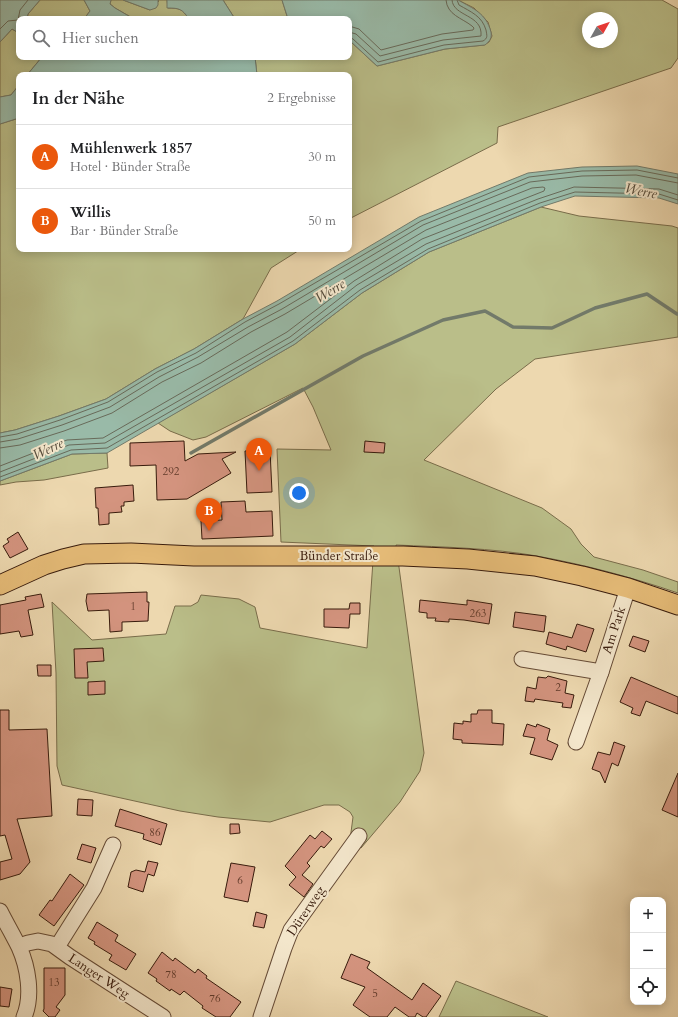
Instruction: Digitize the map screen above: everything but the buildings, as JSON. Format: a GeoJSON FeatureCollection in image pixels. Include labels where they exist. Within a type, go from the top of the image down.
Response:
{"type":"FeatureCollection","features":[{"type":"Feature","properties":{"kind":"main road","name":"Bünder Straße"},"geometry":{"type":"LineString","coordinates":[[0,585],[44,565],[84,554],[131,552],[170,556],[403,556],[468,559],[535,566],[628,588],[678,605]]}},
{"type":"Feature","properties":{"kind":"street","name":"Am Park"},"geometry":{"type":"LineString","coordinates":[[576,742],[601,672],[628,588]]}},
{"type":"Feature","properties":{"kind":"street","name":"Am Park"},"geometry":{"type":"LineString","coordinates":[[522,659],[601,672]]}},
{"type":"Feature","properties":{"kind":"street","name":"Dürerweg"},"geometry":{"type":"LineString","coordinates":[[261,1017],[284,948],[292,930],[359,836]]}},
{"type":"Feature","properties":{"kind":"street","name":"Langer Weg"},"geometry":{"type":"LineString","coordinates":[[57,947],[94,888],[114,845]]}},
{"type":"Feature","properties":{"kind":"street"},"geometry":{"type":"LineString","coordinates":[[0,911],[18,946],[25,966],[28,984],[28,997],[24,1017]]}},
{"type":"Feature","properties":{"kind":"street","name":"Langer Weg"},"geometry":{"type":"LineString","coordinates":[[18,946],[38,941],[52,944],[70,958],[163,1017]]}},
{"type":"Feature","properties":{"kind":"green space"},"geometry":{"type":"Polygon","coordinates":[[[40,0],[84,0],[90,11],[86,16],[28,16],[40,0]]]}},
{"type":"Feature","properties":{"kind":"green space"},"geometry":{"type":"Polygon","coordinates":[[[111,0],[123,0],[150,10],[159,1],[158,0],[167,0],[168,8],[180,10],[186,16],[129,16],[110,4],[111,0]]]}},
{"type":"Feature","properties":{"kind":"green space"},"geometry":{"type":"Polygon","coordinates":[[[223,0],[282,0],[287,16],[233,16],[223,0]]]}},
{"type":"Feature","properties":{"kind":"green space"},"geometry":{"type":"Polygon","coordinates":[[[458,0],[662,0],[678,9],[678,58],[671,68],[498,127],[497,143],[352,217],[352,72],[257,72],[255,60],[352,60],[352,43],[377,66],[445,49],[484,45],[489,42],[492,36],[488,22],[474,8],[458,0]]]}},
{"type":"Feature","properties":{"kind":"green space"},"geometry":{"type":"Polygon","coordinates":[[[12,29],[16,31],[16,60],[40,60],[30,72],[16,72],[16,89],[11,95],[0,97],[0,42],[12,29]]]}},
{"type":"Feature","properties":{"kind":"green space"},"geometry":{"type":"Polygon","coordinates":[[[16,119],[16,252],[296,252],[271,268],[243,319],[194,349],[155,369],[106,399],[59,416],[15,430],[0,433],[0,124],[16,119]]]}},
{"type":"Feature","properties":{"kind":"green space"},"geometry":{"type":"Polygon","coordinates":[[[541,207],[579,216],[672,226],[678,228],[678,337],[535,359],[496,389],[424,460],[542,508],[571,529],[581,544],[594,557],[643,570],[678,582],[678,593],[573,563],[520,553],[449,547],[396,545],[424,753],[420,771],[400,802],[361,848],[350,840],[353,817],[350,812],[339,805],[324,805],[270,822],[218,817],[180,811],[62,785],[57,766],[56,673],[52,602],[92,640],[166,634],[175,606],[191,606],[198,602],[201,595],[239,599],[255,607],[260,628],[367,648],[374,546],[281,542],[277,449],[331,450],[313,407],[303,388],[206,437],[193,440],[170,431],[158,423],[295,344],[362,293],[429,252],[541,207]]]}},
{"type":"Feature","properties":{"kind":"green space"},"geometry":{"type":"Polygon","coordinates":[[[107,453],[108,468],[44,480],[0,485],[0,481],[72,454],[107,453]]]}},
{"type":"Feature","properties":{"kind":"green space"},"geometry":{"type":"Polygon","coordinates":[[[456,981],[548,1017],[439,1017],[456,981]]]}},
{"type":"Feature","properties":{"kind":"water"},"geometry":{"type":"Polygon","coordinates":[[[0,0],[40,0],[28,16],[16,16],[16,31],[12,29],[0,42],[0,0]]]}},
{"type":"Feature","properties":{"kind":"water"},"geometry":{"type":"Polygon","coordinates":[[[84,0],[111,0],[110,4],[129,16],[86,16],[90,11],[84,0]]]}},
{"type":"Feature","properties":{"kind":"water"},"geometry":{"type":"Polygon","coordinates":[[[123,0],[158,0],[158,5],[156,8],[150,10],[123,0]]]}},
{"type":"Feature","properties":{"kind":"water"},"geometry":{"type":"Polygon","coordinates":[[[167,0],[223,0],[233,16],[186,16],[180,10],[175,8],[167,8],[167,0]]]}},
{"type":"Feature","properties":{"kind":"water"},"geometry":{"type":"Polygon","coordinates":[[[282,0],[458,0],[479,12],[483,16],[489,26],[491,38],[485,45],[445,49],[377,66],[352,43],[352,16],[287,16],[282,0]]]}},
{"type":"Feature","properties":{"kind":"water"},"geometry":{"type":"Polygon","coordinates":[[[40,60],[255,60],[257,72],[30,72],[40,60]]]}},
{"type":"Feature","properties":{"kind":"water"},"geometry":{"type":"Polygon","coordinates":[[[16,89],[16,119],[0,124],[0,97],[11,95],[16,89]]]}},
{"type":"Feature","properties":{"kind":"water","name":"Werre"},"geometry":{"type":"Polygon","coordinates":[[[637,166],[678,174],[678,204],[659,198],[575,196],[541,207],[429,252],[362,293],[295,344],[107,453],[72,454],[0,481],[0,433],[15,430],[59,416],[106,399],[155,369],[194,349],[419,217],[528,173],[582,167],[637,166]]]}},
{"type":"Feature","properties":{"kind":"waterway"},"geometry":{"type":"LineString","coordinates":[[191,453],[363,356],[443,320],[485,311],[513,327],[552,328],[595,308],[647,294],[678,314]]}},
{"type":"Feature","properties":{"kind":"place","name":"Mühlenwerk 1857"},"geometry":{"type":"Point","coordinates":[259,471]}},
{"type":"Feature","properties":{"kind":"place","name":"Willis"},"geometry":{"type":"Point","coordinates":[209,531]}}]}
